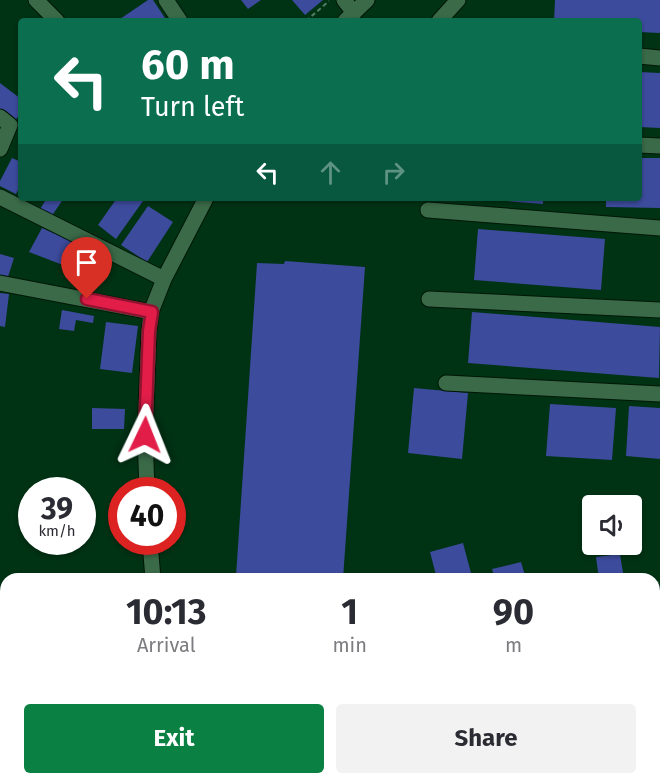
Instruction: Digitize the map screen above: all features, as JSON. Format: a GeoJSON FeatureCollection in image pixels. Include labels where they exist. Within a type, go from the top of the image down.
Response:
{"type":"FeatureCollection","features":[{"type":"Feature","properties":{"kind":"street"},"geometry":{"type":"LineString","coordinates":[[36,0],[54,18]]}},
{"type":"Feature","properties":{"kind":"street"},"geometry":{"type":"LineString","coordinates":[[166,0],[178,18]]}},
{"type":"Feature","properties":{"kind":"street"},"geometry":{"type":"LineString","coordinates":[[344,0],[350,17],[368,0]]}},
{"type":"Feature","properties":{"kind":"street"},"geometry":{"type":"LineString","coordinates":[[442,18],[458,0]]}},
{"type":"Feature","properties":{"kind":"street"},"geometry":{"type":"LineString","coordinates":[[642,56],[660,58]]}},
{"type":"Feature","properties":{"kind":"street"},"geometry":{"type":"LineString","coordinates":[[0,117],[10,125],[0,149]]}},
{"type":"Feature","properties":{"kind":"street"},"geometry":{"type":"LineString","coordinates":[[642,145],[660,146]]}},
{"type":"Feature","properties":{"kind":"street"},"geometry":{"type":"LineString","coordinates":[[0,197],[164,279]]}},
{"type":"Feature","properties":{"kind":"street"},"geometry":{"type":"LineString","coordinates":[[147,477],[145,435],[149,331],[152,312],[164,279],[204,201]]}},
{"type":"Feature","properties":{"kind":"street"},"geometry":{"type":"LineString","coordinates":[[428,210],[660,228]]}},
{"type":"Feature","properties":{"kind":"street"},"geometry":{"type":"LineString","coordinates":[[0,283],[152,312]]}},
{"type":"Feature","properties":{"kind":"street"},"geometry":{"type":"LineString","coordinates":[[429,299],[660,310]]}},
{"type":"Feature","properties":{"kind":"street"},"geometry":{"type":"LineString","coordinates":[[446,383],[660,394]]}},
{"type":"Feature","properties":{"kind":"street"},"geometry":{"type":"LineString","coordinates":[[151,555],[153,573]]}},
{"type":"Feature","properties":{"kind":"path"},"geometry":{"type":"LineString","coordinates":[[309,18],[330,0]]}},
{"type":"Feature","properties":{"kind":"building"},"geometry":{"type":"Polygon","coordinates":[[[148,0],[153,0],[165,18],[121,18],[148,0]]]}},
{"type":"Feature","properties":{"kind":"building"},"geometry":{"type":"Polygon","coordinates":[[[241,0],[261,0],[248,9],[241,0]]]}},
{"type":"Feature","properties":{"kind":"building"},"geometry":{"type":"Polygon","coordinates":[[[292,0],[323,0],[305,15],[292,0]]]}},
{"type":"Feature","properties":{"kind":"building"},"geometry":{"type":"Polygon","coordinates":[[[555,0],[660,0],[660,33],[642,32],[642,18],[554,18],[555,0]]]}},
{"type":"Feature","properties":{"kind":"building"},"geometry":{"type":"Polygon","coordinates":[[[642,72],[660,73],[660,128],[642,127],[642,72]]]}},
{"type":"Feature","properties":{"kind":"building"},"geometry":{"type":"Polygon","coordinates":[[[0,83],[18,97],[18,116],[15,121],[0,110],[0,83]]]}},
{"type":"Feature","properties":{"kind":"building"},"geometry":{"type":"Polygon","coordinates":[[[12,158],[18,161],[16,194],[0,186],[0,181],[12,158]]]}},
{"type":"Feature","properties":{"kind":"building"},"geometry":{"type":"Polygon","coordinates":[[[642,158],[660,158],[660,208],[606,207],[606,201],[642,201],[642,158]]]}},
{"type":"Feature","properties":{"kind":"building"},"geometry":{"type":"Polygon","coordinates":[[[45,201],[62,201],[51,217],[40,209],[45,201]]]}},
{"type":"Feature","properties":{"kind":"building"},"geometry":{"type":"Polygon","coordinates":[[[115,201],[143,201],[116,239],[98,225],[115,201]]]}},
{"type":"Feature","properties":{"kind":"building"},"geometry":{"type":"Polygon","coordinates":[[[506,201],[543,201],[543,204],[506,201]]]}},
{"type":"Feature","properties":{"kind":"building"},"geometry":{"type":"Polygon","coordinates":[[[148,206],[173,222],[147,262],[121,245],[148,206]]]}},
{"type":"Feature","properties":{"kind":"building"},"geometry":{"type":"Polygon","coordinates":[[[42,228],[97,252],[89,275],[29,252],[42,228]]]}},
{"type":"Feature","properties":{"kind":"building"},"geometry":{"type":"Polygon","coordinates":[[[478,229],[605,239],[601,290],[474,280],[478,229]]]}},
{"type":"Feature","properties":{"kind":"building"},"geometry":{"type":"Polygon","coordinates":[[[0,254],[14,258],[7,280],[0,278],[0,254]]]}},
{"type":"Feature","properties":{"kind":"building"},"geometry":{"type":"Polygon","coordinates":[[[285,261],[365,267],[343,573],[236,573],[257,263],[284,264],[285,261]]]}},
{"type":"Feature","properties":{"kind":"building"},"geometry":{"type":"Polygon","coordinates":[[[0,293],[9,294],[5,327],[0,326],[0,293]]]}},
{"type":"Feature","properties":{"kind":"building"},"geometry":{"type":"Polygon","coordinates":[[[62,310],[94,316],[93,323],[76,320],[74,331],[59,329],[62,310]]]}},
{"type":"Feature","properties":{"kind":"building"},"geometry":{"type":"Polygon","coordinates":[[[472,312],[660,327],[659,378],[468,363],[472,312]]]}},
{"type":"Feature","properties":{"kind":"building"},"geometry":{"type":"Polygon","coordinates":[[[106,322],[138,326],[132,373],[100,369],[106,322]]]}},
{"type":"Feature","properties":{"kind":"building"},"geometry":{"type":"Polygon","coordinates":[[[414,388],[468,393],[462,459],[408,453],[414,388]]]}},
{"type":"Feature","properties":{"kind":"building"},"geometry":{"type":"Polygon","coordinates":[[[550,404],[616,408],[612,460],[546,456],[550,404]]]}},
{"type":"Feature","properties":{"kind":"building"},"geometry":{"type":"Polygon","coordinates":[[[629,406],[660,408],[660,459],[626,456],[629,406]]]}},
{"type":"Feature","properties":{"kind":"building"},"geometry":{"type":"Polygon","coordinates":[[[92,408],[125,409],[124,429],[92,429],[92,408]]]}},
{"type":"Feature","properties":{"kind":"building"},"geometry":{"type":"Polygon","coordinates":[[[463,543],[471,573],[435,573],[430,552],[463,543]]]}},
{"type":"Feature","properties":{"kind":"building"},"geometry":{"type":"Polygon","coordinates":[[[620,555],[623,573],[598,573],[596,557],[620,555]]]}},
{"type":"Feature","properties":{"kind":"building"},"geometry":{"type":"Polygon","coordinates":[[[521,562],[524,573],[493,573],[492,569],[521,562]]]}},
{"type":"Feature","properties":{"kind":"route"},"geometry":{"type":"LineString","coordinates":[[87,299],[152,312],[149,331],[145,435]]}}]}
